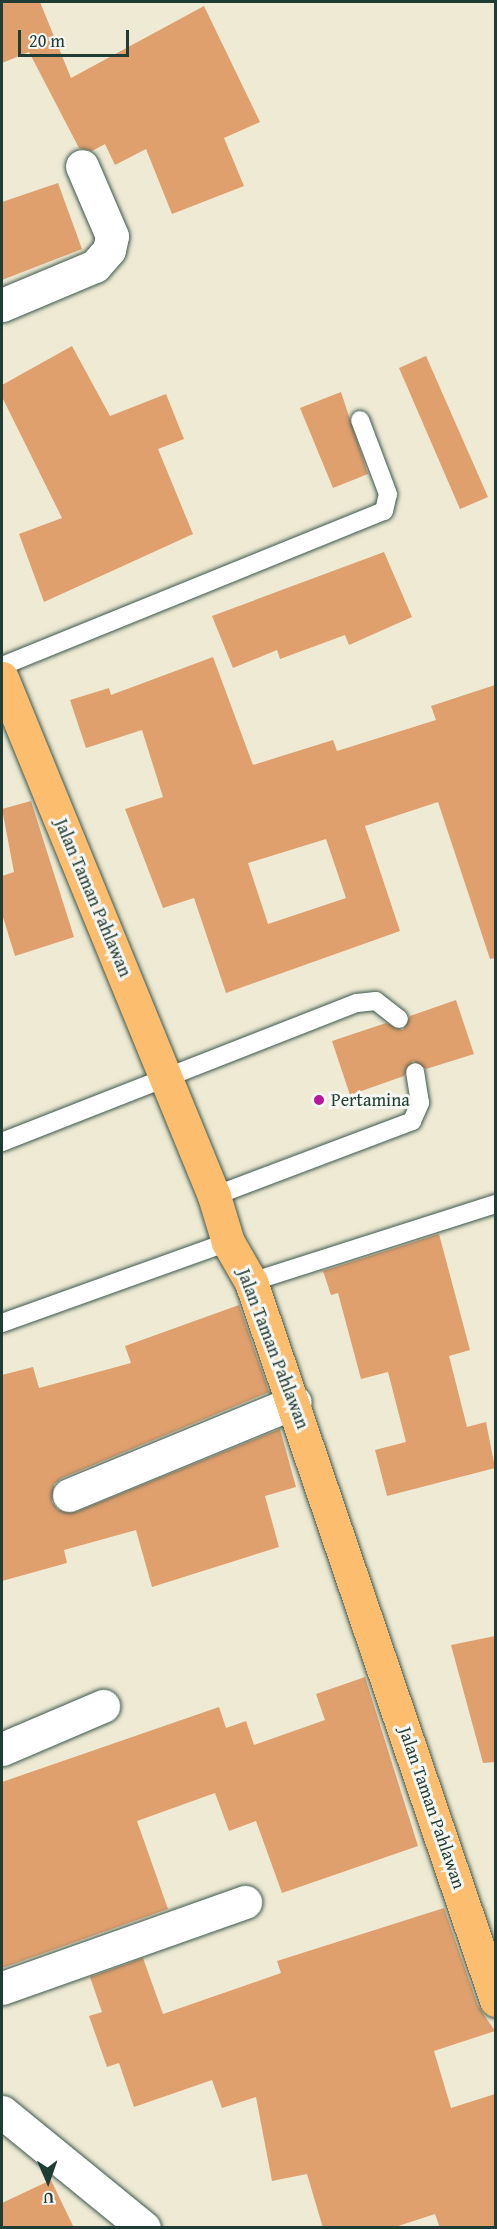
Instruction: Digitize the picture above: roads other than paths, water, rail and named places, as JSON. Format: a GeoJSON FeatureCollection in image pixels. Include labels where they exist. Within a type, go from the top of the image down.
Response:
{"type":"FeatureCollection","features":[{"type":"Feature","properties":{"kind":"main road","name":"Jalan Taman Pahlawan"},"geometry":{"type":"LineString","coordinates":[[2,678],[168,1080],[214,1196],[228,1242],[250,1282],[295,1402],[490,1963],[495,2000]]}},
{"type":"Feature","properties":{"kind":"street"},"geometry":{"type":"LineString","coordinates":[[2,305],[95,266],[109,250],[112,236],[82,166]]}},
{"type":"Feature","properties":{"kind":"street"},"geometry":{"type":"LineString","coordinates":[[69,1495],[295,1402]]}},
{"type":"Feature","properties":{"kind":"street"},"geometry":{"type":"LineString","coordinates":[[2,1749],[103,1706]]}},
{"type":"Feature","properties":{"kind":"street"},"geometry":{"type":"LineString","coordinates":[[2,1988],[245,1902]]}},
{"type":"Feature","properties":{"kind":"street"},"geometry":{"type":"LineString","coordinates":[[2,2112],[144,2228]]}},
{"type":"Feature","properties":{"kind":"lane"},"geometry":{"type":"LineString","coordinates":[[2,666],[384,511],[388,494],[360,420]]}},
{"type":"Feature","properties":{"kind":"lane"},"geometry":{"type":"LineString","coordinates":[[2,1142],[168,1080],[357,1003],[376,1001],[399,1019]]}},
{"type":"Feature","properties":{"kind":"lane"},"geometry":{"type":"LineString","coordinates":[[214,1196],[411,1121],[420,1103],[415,1072]]}},
{"type":"Feature","properties":{"kind":"lane"},"geometry":{"type":"LineString","coordinates":[[250,1282],[495,1204]]}},
{"type":"Feature","properties":{"kind":"lane"},"geometry":{"type":"LineString","coordinates":[[2,1323],[228,1242]]}},
{"type":"Feature","properties":{"kind":"place","name":"Pertamina"},"geometry":{"type":"Point","coordinates":[319,1100]}}]}
